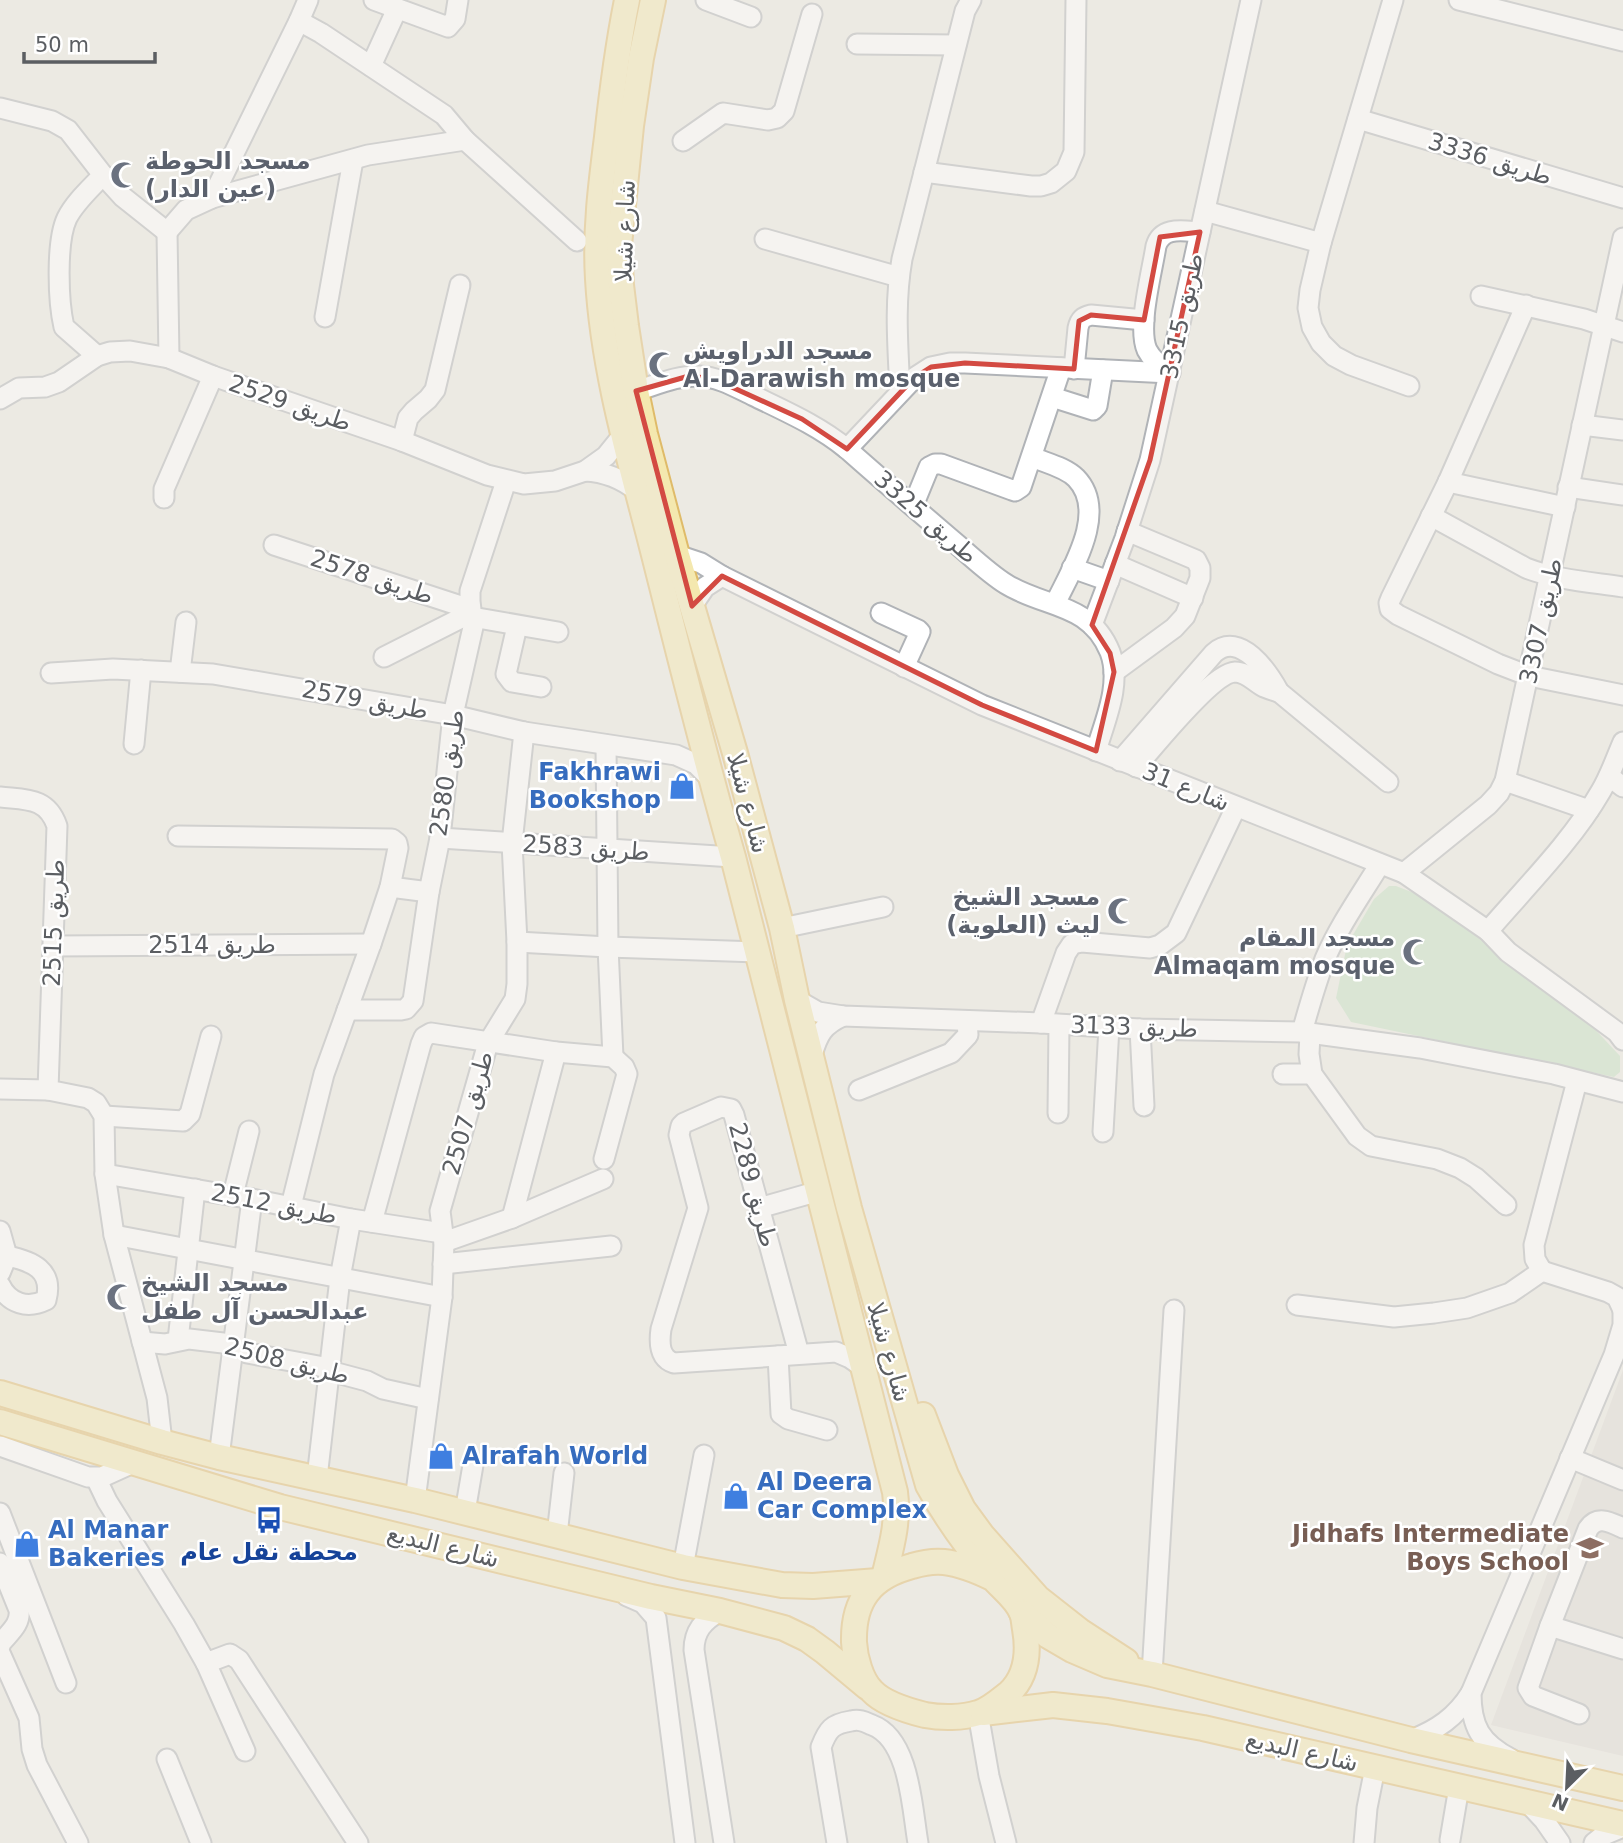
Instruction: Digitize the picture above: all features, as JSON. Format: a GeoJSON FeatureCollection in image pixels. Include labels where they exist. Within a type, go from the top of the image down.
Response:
{"type":"FeatureCollection","features":[{"type":"Feature","properties":{"kind":"main road","name":"شارع شيلا"},"geometry":{"type":"LineString","coordinates":[[626,0],[600,189],[597,235],[602,327],[613,391],[637,491],[758,951],[895,1492],[896,1526],[881,1579]]}},
{"type":"Feature","properties":{"kind":"main road","name":"شارع شيلا"},"geometry":{"type":"LineString","coordinates":[[653,0],[631,126],[620,245],[622,299],[645,434],[782,928],[797,1000],[875,1305],[928,1485],[940,1508],[994,1580]]}},
{"type":"Feature","properties":{"kind":"main road"},"geometry":{"type":"LineString","coordinates":[[875,1305],[896,1346],[946,1475],[963,1509],[982,1535],[1038,1598],[1059,1616],[1126,1661],[1152,1674]]}},
{"type":"Feature","properties":{"kind":"main road","name":"شارع البديع"},"geometry":{"type":"LineString","coordinates":[[0,1393],[219,1457],[415,1500],[683,1567],[782,1585],[813,1586],[881,1579]]}},
{"type":"Feature","properties":{"kind":"main road","name":"شارع البديع"},"geometry":{"type":"LineString","coordinates":[[0,1422],[280,1507],[784,1628],[807,1639],[873,1692]]}},
{"type":"Feature","properties":{"kind":"main road"},"geometry":{"type":"LineString","coordinates":[[942,1562],[971,1568],[994,1580],[1007,1591],[1022,1613],[1027,1660],[1016,1686],[996,1704],[978,1713],[935,1717],[892,1704],[873,1692],[861,1672],[855,1650],[854,1626],[857,1609],[862,1600],[881,1579],[897,1570],[942,1562]]}},
{"type":"Feature","properties":{"kind":"main road","name":"شارع البديع"},"geometry":{"type":"LineString","coordinates":[[1022,1613],[1048,1636],[1107,1665],[1411,1740],[1623,1788]]}},
{"type":"Feature","properties":{"kind":"main road","name":"شارع البديع"},"geometry":{"type":"LineString","coordinates":[[978,1713],[1053,1705],[1107,1711],[1203,1728],[1623,1825]]}},
{"type":"Feature","properties":{"kind":"street"},"geometry":{"type":"LineString","coordinates":[[212,198],[308,0]]}},
{"type":"Feature","properties":{"kind":"street"},"geometry":{"type":"LineString","coordinates":[[373,0],[448,27],[455,19],[458,0]]}},
{"type":"Feature","properties":{"kind":"street"},"geometry":{"type":"LineString","coordinates":[[706,0],[751,17]]}},
{"type":"Feature","properties":{"kind":"street"},"geometry":{"type":"LineString","coordinates":[[901,392],[897,319],[899,277],[956,45],[965,11],[971,0]]}},
{"type":"Feature","properties":{"kind":"street"},"geometry":{"type":"LineString","coordinates":[[924,172],[1031,186],[1051,183],[1066,171],[1074,152],[1076,0]]}},
{"type":"Feature","properties":{"kind":"street","name":"طريق 3315"},"geometry":{"type":"LineString","coordinates":[[1092,625],[1150,460],[1251,0]]}},
{"type":"Feature","properties":{"kind":"street"},"geometry":{"type":"LineString","coordinates":[[1393,0],[1321,243],[1308,308],[1312,327],[1321,343],[1334,356],[1409,386]]}},
{"type":"Feature","properties":{"kind":"street"},"geometry":{"type":"LineString","coordinates":[[1459,0],[1623,41]]}},
{"type":"Feature","properties":{"kind":"street"},"geometry":{"type":"LineString","coordinates":[[371,65],[397,9]]}},
{"type":"Feature","properties":{"kind":"street"},"geometry":{"type":"LineString","coordinates":[[683,141],[723,113],[768,120],[777,118],[784,111],[812,14]]}},
{"type":"Feature","properties":{"kind":"street"},"geometry":{"type":"LineString","coordinates":[[299,21],[371,65],[444,115],[465,140],[577,241]]}},
{"type":"Feature","properties":{"kind":"street"},"geometry":{"type":"LineString","coordinates":[[857,44],[956,45]]}},
{"type":"Feature","properties":{"kind":"street"},"geometry":{"type":"LineString","coordinates":[[0,108],[52,121],[68,130],[124,197],[167,232]]}},
{"type":"Feature","properties":{"kind":"street","name":"طريق 3336"},"geometry":{"type":"LineString","coordinates":[[1358,119],[1623,198]]}},
{"type":"Feature","properties":{"kind":"street"},"geometry":{"type":"LineString","coordinates":[[169,358],[167,232],[186,210],[212,198],[353,160],[465,140]]}},
{"type":"Feature","properties":{"kind":"street"},"geometry":{"type":"LineString","coordinates":[[325,317],[353,160]]}},
{"type":"Feature","properties":{"kind":"street"},"geometry":{"type":"LineString","coordinates":[[97,356],[64,327],[60,271],[62,236],[67,219],[74,207],[103,175]]}},
{"type":"Feature","properties":{"kind":"street"},"geometry":{"type":"LineString","coordinates":[[1205,211],[1321,243]]}},
{"type":"Feature","properties":{"kind":"street"},"geometry":{"type":"LineString","coordinates":[[1170,373],[1158,365],[1148,351],[1143,336],[1156,246],[1160,237],[1169,231],[1200,232]]}},
{"type":"Feature","properties":{"kind":"street","name":"طريق 3307"},"geometry":{"type":"LineString","coordinates":[[1404,873],[1488,805],[1505,781],[1623,238]]}},
{"type":"Feature","properties":{"kind":"street"},"geometry":{"type":"LineString","coordinates":[[765,239],[899,277]]}},
{"type":"Feature","properties":{"kind":"street"},"geometry":{"type":"LineString","coordinates":[[402,441],[408,418],[435,390],[460,285]]}},
{"type":"Feature","properties":{"kind":"street"},"geometry":{"type":"LineString","coordinates":[[1481,296],[1526,305],[1623,332]]}},
{"type":"Feature","properties":{"kind":"street"},"geometry":{"type":"LineString","coordinates":[[1526,305],[1448,482],[1391,598],[1390,609],[1498,664],[1529,676],[1623,695]]}},
{"type":"Feature","properties":{"kind":"street"},"geometry":{"type":"LineString","coordinates":[[913,506],[929,467],[935,464],[1015,491],[1023,485],[1052,397],[1068,368],[1079,321],[1084,316],[1091,315],[1144,320]]}},
{"type":"Feature","properties":{"kind":"street","name":"طريق 2529"},"geometry":{"type":"LineString","coordinates":[[0,399],[9,385],[45,387],[59,382],[97,356],[130,351],[169,358],[506,481],[538,484],[585,471],[606,456],[623,435]]}},
{"type":"Feature","properties":{"kind":"street"},"geometry":{"type":"LineString","coordinates":[[848,449],[914,378],[931,368],[950,363],[1170,373]]}},
{"type":"Feature","properties":{"kind":"street"},"geometry":{"type":"LineString","coordinates":[[1052,397],[1093,410],[1097,406],[1103,370]]}},
{"type":"Feature","properties":{"kind":"street"},"geometry":{"type":"LineString","coordinates":[[164,498],[164,489],[213,376]]}},
{"type":"Feature","properties":{"kind":"street","name":"طريق 3325"},"geometry":{"type":"LineString","coordinates":[[636,391],[689,376],[714,379],[802,418],[848,449],[1007,585],[1037,599],[1067,608],[1092,625],[1102,636],[1110,653],[1114,672],[1113,691],[1096,751]]}},
{"type":"Feature","properties":{"kind":"street"},"geometry":{"type":"LineString","coordinates":[[1581,425],[1623,430]]}},
{"type":"Feature","properties":{"kind":"street"},"geometry":{"type":"LineString","coordinates":[[1032,457],[1075,477],[1082,486],[1089,510],[1089,522],[1082,546],[1055,604]]}},
{"type":"Feature","properties":{"kind":"street"},"geometry":{"type":"LineString","coordinates":[[585,471],[616,477],[637,491]]}},
{"type":"Feature","properties":{"kind":"street","name":"طريق 2580"},"geometry":{"type":"LineString","coordinates":[[347,1010],[401,1010],[410,1006],[414,996],[440,838],[453,715],[471,637],[470,592],[506,481]]}},
{"type":"Feature","properties":{"kind":"street"},"geometry":{"type":"LineString","coordinates":[[1448,482],[1565,507]]}},
{"type":"Feature","properties":{"kind":"street"},"geometry":{"type":"LineString","coordinates":[[1568,487],[1623,495]]}},
{"type":"Feature","properties":{"kind":"street"},"geometry":{"type":"LineString","coordinates":[[1431,516],[1526,568],[1550,576],[1623,587]]}},
{"type":"Feature","properties":{"kind":"street"},"geometry":{"type":"LineString","coordinates":[[1114,672],[1174,628],[1185,616],[1200,578],[1200,568],[1196,560],[1127,531]]}},
{"type":"Feature","properties":{"kind":"street","name":"طريق 2578"},"geometry":{"type":"LineString","coordinates":[[274,545],[471,613],[517,626],[558,632]]}},
{"type":"Feature","properties":{"kind":"street","name":"شارع 31"},"geometry":{"type":"LineString","coordinates":[[677,555],[701,563],[722,576],[982,705],[1404,873],[1488,931],[1508,952],[1621,1029]]}},
{"type":"Feature","properties":{"kind":"street"},"geometry":{"type":"LineString","coordinates":[[1072,568],[1112,572],[1193,598]]}},
{"type":"Feature","properties":{"kind":"street"},"geometry":{"type":"LineString","coordinates":[[692,606],[705,587],[722,576]]}},
{"type":"Feature","properties":{"kind":"street"},"geometry":{"type":"LineString","coordinates":[[384,657],[471,613]]}},
{"type":"Feature","properties":{"kind":"street"},"geometry":{"type":"LineString","coordinates":[[881,613],[920,632],[904,667]]}},
{"type":"Feature","properties":{"kind":"street"},"geometry":{"type":"LineString","coordinates":[[180,672],[186,622]]}},
{"type":"Feature","properties":{"kind":"street"},"geometry":{"type":"LineString","coordinates":[[517,626],[506,674],[512,682],[541,687]]}},
{"type":"Feature","properties":{"kind":"street"},"geometry":{"type":"LineString","coordinates":[[1128,764],[1219,649],[1229,645],[1244,650],[1262,667],[1279,692],[1388,782]]}},
{"type":"Feature","properties":{"kind":"street","name":"طريق 2579"},"geometry":{"type":"LineString","coordinates":[[51,673],[113,668],[212,674],[453,715],[524,732],[676,755],[696,764],[711,779]]}},
{"type":"Feature","properties":{"kind":"street"},"geometry":{"type":"LineString","coordinates":[[134,744],[141,670]]}},
{"type":"Feature","properties":{"kind":"street"},"geometry":{"type":"LineString","coordinates":[[1128,764],[1224,675],[1240,673],[1279,692]]}},
{"type":"Feature","properties":{"kind":"street"},"geometry":{"type":"LineString","coordinates":[[676,755],[697,726]]}},
{"type":"Feature","properties":{"kind":"street","name":"طريق 2507"},"geometry":{"type":"LineString","coordinates":[[415,1500],[442,1297],[443,1238],[440,1211],[488,1043],[514,999],[517,985],[512,843],[524,732]]}},
{"type":"Feature","properties":{"kind":"street"},"geometry":{"type":"LineString","coordinates":[[1488,931],[1616,781],[1623,742]]}},
{"type":"Feature","properties":{"kind":"street"},"geometry":{"type":"LineString","coordinates":[[606,745],[608,947],[613,1058]]}},
{"type":"Feature","properties":{"kind":"street"},"geometry":{"type":"LineString","coordinates":[[1505,781],[1589,810]]}},
{"type":"Feature","properties":{"kind":"street","name":"طريق 2515"},"geometry":{"type":"LineString","coordinates":[[0,797],[35,801],[43,805],[54,818],[57,835],[48,1090]]}},
{"type":"Feature","properties":{"kind":"street"},"geometry":{"type":"LineString","coordinates":[[1058,1113],[1050,1024],[1066,953],[1072,944],[1082,942],[1150,948],[1160,946],[1176,933],[1236,807]]}},
{"type":"Feature","properties":{"kind":"street"},"geometry":{"type":"LineString","coordinates":[[177,836],[392,839],[397,843],[390,887],[324,1074],[291,1206]]}},
{"type":"Feature","properties":{"kind":"street","name":"طريق 2583"},"geometry":{"type":"LineString","coordinates":[[440,838],[733,857]]}},
{"type":"Feature","properties":{"kind":"street"},"geometry":{"type":"LineString","coordinates":[[1380,864],[1352,908],[1326,957],[1313,993],[1306,1033],[1311,1074],[1363,1142],[1379,1148],[1437,1159],[1460,1168],[1476,1178],[1506,1205]]}},
{"type":"Feature","properties":{"kind":"street"},"geometry":{"type":"LineString","coordinates":[[390,887],[429,892]]}},
{"type":"Feature","properties":{"kind":"street"},"geometry":{"type":"LineString","coordinates":[[782,928],[883,907]]}},
{"type":"Feature","properties":{"kind":"street"},"geometry":{"type":"LineString","coordinates":[[517,942],[758,951]]}},
{"type":"Feature","properties":{"kind":"street","name":"طريق 2514"},"geometry":{"type":"LineString","coordinates":[[53,946],[371,944]]}},
{"type":"Feature","properties":{"kind":"street","name":"طريق 3133"},"geometry":{"type":"LineString","coordinates":[[797,1000],[818,1012],[843,1016],[1306,1033],[1420,1048],[1554,1074],[1623,1092]]}},
{"type":"Feature","properties":{"kind":"street"},"geometry":{"type":"LineString","coordinates":[[812,1055],[822,1030],[843,1016]]}},
{"type":"Feature","properties":{"kind":"street"},"geometry":{"type":"LineString","coordinates":[[859,1090],[951,1053],[968,1035],[967,1021]]}},
{"type":"Feature","properties":{"kind":"street"},"geometry":{"type":"LineString","coordinates":[[1103,1132],[1109,1027]]}},
{"type":"Feature","properties":{"kind":"street"},"geometry":{"type":"LineString","coordinates":[[1140,1029],[1144,1106]]}},
{"type":"Feature","properties":{"kind":"street"},"geometry":{"type":"LineString","coordinates":[[372,1222],[421,1044],[424,1037],[431,1033],[488,1043],[613,1058],[628,1074],[604,1158]]}},
{"type":"Feature","properties":{"kind":"street"},"geometry":{"type":"LineString","coordinates":[[104,1116],[183,1121],[190,1114],[211,1037]]}},
{"type":"Feature","properties":{"kind":"street"},"geometry":{"type":"LineString","coordinates":[[512,1218],[556,1052]]}},
{"type":"Feature","properties":{"kind":"street"},"geometry":{"type":"LineString","coordinates":[[1283,1074],[1311,1074]]}},
{"type":"Feature","properties":{"kind":"street"},"geometry":{"type":"LineString","coordinates":[[1411,1740],[1432,1731],[1452,1717],[1471,1693],[1614,1355],[1623,1325],[1623,1310],[1617,1297],[1542,1271],[1535,1259],[1534,1245],[1577,1080]]}},
{"type":"Feature","properties":{"kind":"street"},"geometry":{"type":"LineString","coordinates":[[0,1089],[48,1090],[88,1098],[96,1103],[104,1116],[105,1174],[114,1236],[158,1398],[162,1442]]}},
{"type":"Feature","properties":{"kind":"street","name":"طريق 2289"},"geometry":{"type":"LineString","coordinates":[[799,1354],[734,1115],[731,1109],[721,1107],[681,1126],[679,1135],[698,1208],[661,1329],[660,1347],[664,1356],[674,1363],[836,1352]]}},
{"type":"Feature","properties":{"kind":"street"},"geometry":{"type":"LineString","coordinates":[[219,1457],[243,1259],[242,1197],[249,1130]]}},
{"type":"Feature","properties":{"kind":"street","name":"طريق 2512"},"geometry":{"type":"LineString","coordinates":[[105,1174],[291,1206],[443,1238]]}},
{"type":"Feature","properties":{"kind":"street"},"geometry":{"type":"LineString","coordinates":[[443,1238],[512,1218],[603,1179]]}},
{"type":"Feature","properties":{"kind":"street"},"geometry":{"type":"LineString","coordinates":[[178,1340],[195,1189]]}},
{"type":"Feature","properties":{"kind":"street"},"geometry":{"type":"LineString","coordinates":[[759,1208],[819,1191]]}},
{"type":"Feature","properties":{"kind":"street"},"geometry":{"type":"LineString","coordinates":[[317,1478],[340,1278],[351,1219]]}},
{"type":"Feature","properties":{"kind":"street"},"geometry":{"type":"LineString","coordinates":[[0,1230],[4,1264],[31,1262],[47,1280],[48,1291],[46,1300],[28,1306],[6,1296],[0,1286]]}},
{"type":"Feature","properties":{"kind":"street"},"geometry":{"type":"LineString","coordinates":[[114,1236],[442,1297]]}},
{"type":"Feature","properties":{"kind":"street"},"geometry":{"type":"LineString","coordinates":[[443,1264],[611,1246]]}},
{"type":"Feature","properties":{"kind":"street"},"geometry":{"type":"LineString","coordinates":[[1297,1305],[1394,1317],[1433,1313],[1467,1308],[1510,1293],[1542,1271]]}},
{"type":"Feature","properties":{"kind":"street"},"geometry":{"type":"LineString","coordinates":[[1152,1674],[1174,1310]]}},
{"type":"Feature","properties":{"kind":"street"},"geometry":{"type":"LineString","coordinates":[[854,1330],[836,1352],[863,1367]]}},
{"type":"Feature","properties":{"kind":"street","name":"طريق 2508"},"geometry":{"type":"LineString","coordinates":[[142,1342],[165,1344],[189,1339],[223,1343],[247,1353],[317,1365],[383,1389],[428,1399]]}},
{"type":"Feature","properties":{"kind":"street"},"geometry":{"type":"LineString","coordinates":[[778,1356],[781,1414],[788,1419],[827,1430]]}},
{"type":"Feature","properties":{"kind":"street"},"geometry":{"type":"LineString","coordinates":[[0,1447],[96,1478],[135,1462]]}},
{"type":"Feature","properties":{"kind":"street"},"geometry":{"type":"LineString","coordinates":[[683,1567],[704,1455]]}},
{"type":"Feature","properties":{"kind":"street"},"geometry":{"type":"LineString","coordinates":[[1570,1458],[1623,1480]]}},
{"type":"Feature","properties":{"kind":"street"},"geometry":{"type":"LineString","coordinates":[[465,1512],[473,1465]]}},
{"type":"Feature","properties":{"kind":"street"},"geometry":{"type":"LineString","coordinates":[[556,1535],[564,1473]]}},
{"type":"Feature","properties":{"kind":"street"},"geometry":{"type":"LineString","coordinates":[[96,1478],[107,1501],[206,1663],[245,1751]]}},
{"type":"Feature","properties":{"kind":"street"},"geometry":{"type":"LineString","coordinates":[[0,1513],[66,1683]]}},
{"type":"Feature","properties":{"kind":"street"},"geometry":{"type":"LineString","coordinates":[[1579,1714],[1536,1698],[1529,1692],[1529,1685],[1591,1524],[1603,1520],[1623,1526]]}},
{"type":"Feature","properties":{"kind":"street"},"geometry":{"type":"LineString","coordinates":[[0,1563],[20,1615],[0,1646]]}},
{"type":"Feature","properties":{"kind":"street"},"geometry":{"type":"LineString","coordinates":[[580,1579],[643,1602],[656,1618],[685,1843]]}},
{"type":"Feature","properties":{"kind":"street"},"geometry":{"type":"LineString","coordinates":[[720,1611],[702,1623],[694,1641],[694,1650],[724,1843]]}},
{"type":"Feature","properties":{"kind":"street"},"geometry":{"type":"LineString","coordinates":[[1550,1626],[1623,1649]]}},
{"type":"Feature","properties":{"kind":"street"},"geometry":{"type":"LineString","coordinates":[[206,1663],[230,1654],[239,1660],[358,1843]]}},
{"type":"Feature","properties":{"kind":"street"},"geometry":{"type":"LineString","coordinates":[[3,1665],[29,1718],[32,1749],[37,1765],[78,1843]]}},
{"type":"Feature","properties":{"kind":"street"},"geometry":{"type":"LineString","coordinates":[[1471,1693],[1471,1712],[1476,1730],[1495,1749],[1521,1764]]}},
{"type":"Feature","properties":{"kind":"street"},"geometry":{"type":"LineString","coordinates":[[978,1713],[989,1776],[1006,1843]]}},
{"type":"Feature","properties":{"kind":"street"},"geometry":{"type":"LineString","coordinates":[[836,1843],[821,1747],[826,1733],[838,1723],[859,1719],[878,1727],[900,1753],[918,1843]]}},
{"type":"Feature","properties":{"kind":"street"},"geometry":{"type":"LineString","coordinates":[[167,1759],[201,1843]]}},
{"type":"Feature","properties":{"kind":"street"},"geometry":{"type":"LineString","coordinates":[[1364,1843],[1367,1808],[1375,1768]]}},
{"type":"Feature","properties":{"kind":"street"},"geometry":{"type":"LineString","coordinates":[[1450,1840],[1459,1787]]}},
{"type":"Feature","properties":{"kind":"street"},"geometry":{"type":"LineString","coordinates":[[1528,1803],[1560,1843]]}},
{"type":"Feature","properties":{"kind":"street"},"geometry":{"type":"LineString","coordinates":[[1594,1843],[1623,1825]]}},
{"type":"Feature","properties":{"kind":"highlighted area"},"geometry":{"type":"Polygon","coordinates":[[[1200,232],[1150,460],[1092,625],[1110,653],[1114,672],[1096,751],[982,705],[722,576],[692,606],[636,391],[689,376],[714,379],[802,419],[847,449],[914,378],[931,367],[965,363],[1074,369],[1079,321],[1091,315],[1144,320],[1160,237],[1200,232]]]}},
{"type":"Feature","properties":{"kind":"shaded area","name":"Jidhafs Intermediate Boys School"},"geometry":{"type":"Polygon","coordinates":[[[1623,1370],[1623,1756],[1491,1725],[1623,1370]]]}},
{"type":"Feature","properties":{"kind":"green space"},"geometry":{"type":"Polygon","coordinates":[[[1389,886],[1396,886],[1427,898],[1590,1024],[1620,1056],[1620,1072],[1614,1077],[1351,1022],[1336,998],[1347,945],[1374,899],[1389,886]]]}},
{"type":"Feature","properties":{"kind":"place","name":"مسجد الحوطة (عين الدار)"},"geometry":{"type":"Point","coordinates":[124,175]}},
{"type":"Feature","properties":{"kind":"place","name":"مسجد الدراويش Al-Darawish mosque"},"geometry":{"type":"Point","coordinates":[662,365]}},
{"type":"Feature","properties":{"kind":"place","name":"Fakhrawi Bookshop"},"geometry":{"type":"Point","coordinates":[682,786]}},
{"type":"Feature","properties":{"kind":"place","name":"مسجد الشيخ ليث (العلوية)"},"geometry":{"type":"Point","coordinates":[1121,911]}},
{"type":"Feature","properties":{"kind":"place","name":"مسجد المقام Almaqam mosque"},"geometry":{"type":"Point","coordinates":[1416,952]}},
{"type":"Feature","properties":{"kind":"place","name":"مسجد الشيخ عبدالحسن آل طفل"},"geometry":{"type":"Point","coordinates":[120,1297]}},
{"type":"Feature","properties":{"kind":"place","name":"Alrafah World"},"geometry":{"type":"Point","coordinates":[441,1456]}},
{"type":"Feature","properties":{"kind":"place","name":"Al Deera Car Complex"},"geometry":{"type":"Point","coordinates":[736,1496]}},
{"type":"Feature","properties":{"kind":"place","name":"محطة نقل عام"},"geometry":{"type":"Point","coordinates":[269,1520]}},
{"type":"Feature","properties":{"kind":"place","name":"Al Manar Bakeries"},"geometry":{"type":"Point","coordinates":[27,1544]}},
{"type":"Feature","properties":{"kind":"place","name":"Jidhafs Intermediate Boys School"},"geometry":{"type":"Point","coordinates":[1590,1548]}}]}
